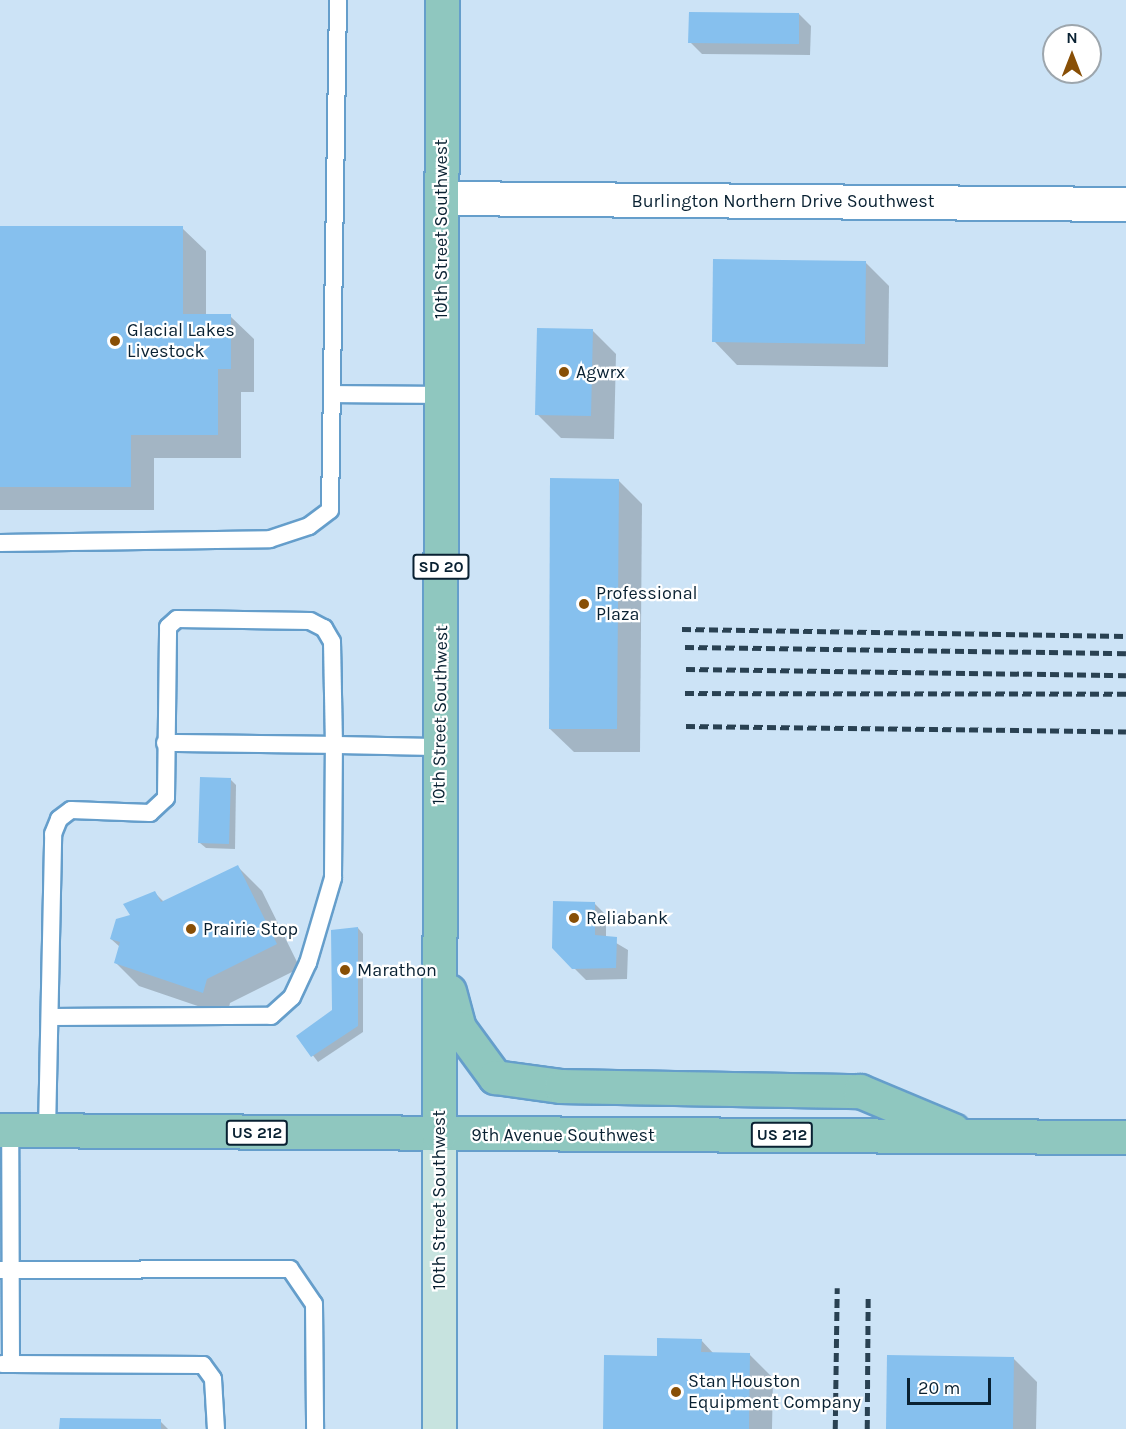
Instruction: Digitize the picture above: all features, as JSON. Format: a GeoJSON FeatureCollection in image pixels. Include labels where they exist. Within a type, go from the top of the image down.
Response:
{"type":"FeatureCollection","features":[{"type":"Feature","properties":{"kind":"main road","name":"10th Street Southwest"},"geometry":{"type":"LineString","coordinates":[[439,1429],[438,747],[442,0]]}},
{"type":"Feature","properties":{"kind":"main road"},"geometry":{"type":"LineString","coordinates":[[440,955],[459,1028],[495,1077],[561,1086],[860,1091],[966,1136]]}},
{"type":"Feature","properties":{"kind":"main road","name":"9th Avenue Southwest"},"geometry":{"type":"LineString","coordinates":[[5,1130],[439,1135],[1126,1137]]}},
{"type":"Feature","properties":{"kind":"street","name":"Burlington Northern Drive Southwest"},"geometry":{"type":"LineString","coordinates":[[441,198],[1126,204]]}},
{"type":"Feature","properties":{"kind":"lane"},"geometry":{"type":"LineString","coordinates":[[0,543],[270,538],[309,526],[330,510],[338,0]]}},
{"type":"Feature","properties":{"kind":"lane"},"geometry":{"type":"LineString","coordinates":[[332,394],[441,395]]}},
{"type":"Feature","properties":{"kind":"lane"},"geometry":{"type":"LineString","coordinates":[[47,1131],[52,834],[58,819],[71,810],[156,809],[166,798],[168,627],[177,619],[310,621],[324,628],[332,642],[333,878],[292,997],[272,1016],[50,1017]]}},
{"type":"Feature","properties":{"kind":"lane"},"geometry":{"type":"LineString","coordinates":[[165,743],[438,747]]}},
{"type":"Feature","properties":{"kind":"lane"},"geometry":{"type":"LineString","coordinates":[[5,1130],[6,1364],[203,1365],[213,1378],[216,1429]]}},
{"type":"Feature","properties":{"kind":"lane"},"geometry":{"type":"LineString","coordinates":[[5,1270],[290,1269],[314,1304],[315,1429]]}},
{"type":"Feature","properties":{"kind":"building"},"geometry":{"type":"Polygon","coordinates":[[[689,12],[799,13],[799,44],[688,43],[689,12]]]}},
{"type":"Feature","properties":{"kind":"building","name":"Glacial Lakes Livestock"},"geometry":{"type":"Polygon","coordinates":[[[0,226],[183,226],[183,314],[231,314],[231,369],[218,369],[218,435],[131,435],[131,487],[0,487],[0,226]]]}},
{"type":"Feature","properties":{"kind":"building"},"geometry":{"type":"Polygon","coordinates":[[[713,259],[866,261],[865,344],[712,342],[713,259]]]}},
{"type":"Feature","properties":{"kind":"building","name":"Agwrx"},"geometry":{"type":"Polygon","coordinates":[[[537,328],[593,329],[591,416],[535,415],[537,328]]]}},
{"type":"Feature","properties":{"kind":"building","name":"Professional Plaza"},"geometry":{"type":"Polygon","coordinates":[[[550,478],[619,479],[617,729],[549,729],[550,478]]]}},
{"type":"Feature","properties":{"kind":"building"},"geometry":{"type":"Polygon","coordinates":[[[200,777],[231,778],[229,844],[198,843],[200,777]]]}},
{"type":"Feature","properties":{"kind":"building","name":"Prairie Stop"},"geometry":{"type":"Polygon","coordinates":[[[238,865],[277,944],[207,979],[203,993],[114,963],[120,942],[110,939],[116,919],[130,915],[123,904],[155,891],[161,902],[238,865]]]}},
{"type":"Feature","properties":{"kind":"building","name":"Reliabank"},"geometry":{"type":"Polygon","coordinates":[[[553,901],[595,902],[595,935],[617,937],[616,968],[572,969],[552,948],[553,901]]]}},
{"type":"Feature","properties":{"kind":"building","name":"Marathon"},"geometry":{"type":"Polygon","coordinates":[[[358,927],[358,1026],[311,1057],[296,1036],[332,1010],[331,930],[358,927]]]}},
{"type":"Feature","properties":{"kind":"building","name":"Stan Houston Equipment Company"},"geometry":{"type":"Polygon","coordinates":[[[657,1338],[702,1339],[701,1352],[750,1353],[749,1429],[603,1429],[604,1355],[657,1356],[657,1338]]]}},
{"type":"Feature","properties":{"kind":"building"},"geometry":{"type":"Polygon","coordinates":[[[887,1355],[1014,1357],[1013,1429],[886,1429],[887,1355]]]}},
{"type":"Feature","properties":{"kind":"building"},"geometry":{"type":"Polygon","coordinates":[[[60,1418],[161,1419],[161,1429],[59,1429],[60,1418]]]}},
{"type":"Feature","properties":{"kind":"railway"},"geometry":{"type":"LineString","coordinates":[[682,629],[1126,636]]}},
{"type":"Feature","properties":{"kind":"railway"},"geometry":{"type":"LineString","coordinates":[[685,647],[1126,653]]}},
{"type":"Feature","properties":{"kind":"railway"},"geometry":{"type":"LineString","coordinates":[[686,669],[1126,675]]}},
{"type":"Feature","properties":{"kind":"railway"},"geometry":{"type":"LineString","coordinates":[[685,693],[1126,694]]}},
{"type":"Feature","properties":{"kind":"railway"},"geometry":{"type":"LineString","coordinates":[[686,726],[1126,731]]}},
{"type":"Feature","properties":{"kind":"railway"},"geometry":{"type":"LineString","coordinates":[[835,1429],[837,1288]]}},
{"type":"Feature","properties":{"kind":"railway"},"geometry":{"type":"LineString","coordinates":[[867,1429],[868,1294]]}},
{"type":"Feature","properties":{"kind":"place","name":"Glacial Lakes Livestock"},"geometry":{"type":"Point","coordinates":[115,341]}},
{"type":"Feature","properties":{"kind":"place","name":"Agwrx"},"geometry":{"type":"Point","coordinates":[564,372]}},
{"type":"Feature","properties":{"kind":"place","name":"Professional Plaza"},"geometry":{"type":"Point","coordinates":[584,604]}},
{"type":"Feature","properties":{"kind":"place","name":"Reliabank"},"geometry":{"type":"Point","coordinates":[574,918]}},
{"type":"Feature","properties":{"kind":"place","name":"Prairie Stop"},"geometry":{"type":"Point","coordinates":[191,929]}},
{"type":"Feature","properties":{"kind":"place","name":"Marathon"},"geometry":{"type":"Point","coordinates":[345,970]}},
{"type":"Feature","properties":{"kind":"place","name":"Stan Houston Equipment Company"},"geometry":{"type":"Point","coordinates":[676,1392]}}]}
